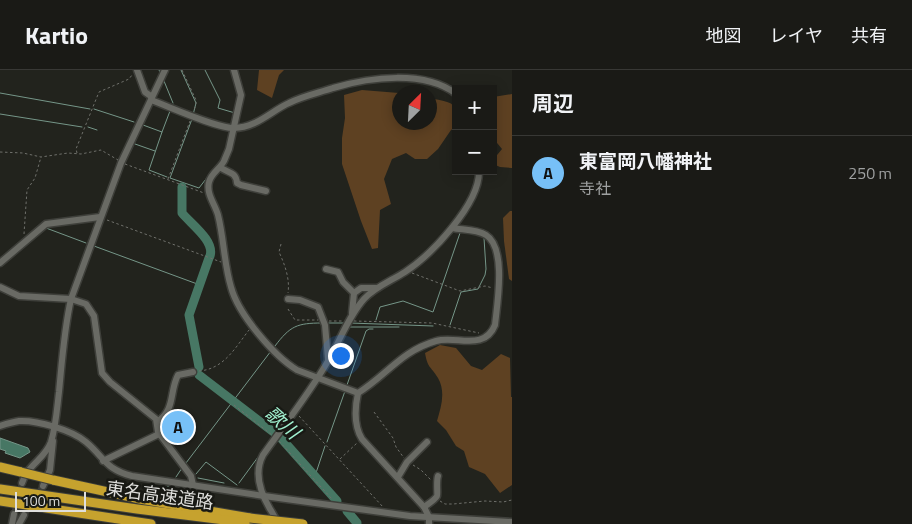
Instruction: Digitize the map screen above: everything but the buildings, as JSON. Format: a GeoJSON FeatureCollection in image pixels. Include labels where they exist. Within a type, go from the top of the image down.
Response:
{"type":"FeatureCollection","features":[{"type":"Feature","properties":{"kind":"highway"},"geometry":{"type":"LineString","coordinates":[[0,466],[53,480],[251,522],[304,524]]}},
{"type":"Feature","properties":{"kind":"highway","name":"東名高速道路"},"geometry":{"type":"LineString","coordinates":[[0,489],[137,509],[251,522]]}},
{"type":"Feature","properties":{"kind":"highway","name":"東名高速道路"},"geometry":{"type":"LineString","coordinates":[[0,501],[151,524]]}},
{"type":"Feature","properties":{"kind":"street"},"geometry":{"type":"LineString","coordinates":[[136,70],[145,92],[151,98],[192,115],[234,128],[256,123],[288,103],[303,97],[373,76],[388,74],[426,76],[452,89]]}},
{"type":"Feature","properties":{"kind":"street"},"geometry":{"type":"LineString","coordinates":[[43,486],[50,470],[67,316],[71,299],[121,163],[165,70]]}},
{"type":"Feature","properties":{"kind":"street"},"geometry":{"type":"LineString","coordinates":[[234,70],[241,95],[234,128],[229,149],[221,168],[212,176],[209,184],[209,195],[218,216],[226,264],[234,296],[253,326],[289,366],[358,393]]}},
{"type":"Feature","properties":{"kind":"street"},"geometry":{"type":"LineString","coordinates":[[221,168],[234,173],[237,177],[237,183],[266,191]]}},
{"type":"Feature","properties":{"kind":"street"},"geometry":{"type":"LineString","coordinates":[[277,524],[275,515],[270,509],[259,484],[258,464],[318,378],[349,321],[363,300],[377,288],[406,271],[452,228],[472,199],[477,188],[479,175]]}},
{"type":"Feature","properties":{"kind":"street"},"geometry":{"type":"LineString","coordinates":[[0,263],[46,224],[100,217]]}},
{"type":"Feature","properties":{"kind":"street"},"geometry":{"type":"LineString","coordinates":[[429,520],[424,507],[362,439],[358,432],[356,406],[358,393],[374,383],[406,354],[437,340],[475,341],[492,332],[495,325],[500,275],[492,241],[488,236],[480,232],[452,228]]}},
{"type":"Feature","properties":{"kind":"street"},"geometry":{"type":"LineString","coordinates":[[326,269],[338,272],[343,282],[354,293]]}},
{"type":"Feature","properties":{"kind":"street"},"geometry":{"type":"LineString","coordinates":[[0,287],[28,298],[71,299],[86,304],[92,311],[102,373],[110,382],[156,419],[159,434],[192,477],[193,484]]}},
{"type":"Feature","properties":{"kind":"street"},"geometry":{"type":"LineString","coordinates":[[349,321],[354,293],[361,288],[377,288]]}},
{"type":"Feature","properties":{"kind":"street"},"geometry":{"type":"LineString","coordinates":[[288,299],[300,300],[318,307],[324,320],[328,360]]}},
{"type":"Feature","properties":{"kind":"street"},"geometry":{"type":"LineString","coordinates":[[157,422],[167,414],[178,375],[193,372]]}},
{"type":"Feature","properties":{"kind":"street"},"geometry":{"type":"LineString","coordinates":[[0,426],[13,422],[27,421],[54,428],[84,440],[111,468],[122,473],[429,520],[512,522]]}},
{"type":"Feature","properties":{"kind":"street"},"geometry":{"type":"LineString","coordinates":[[22,483],[29,468],[48,449],[54,428]]}},
{"type":"Feature","properties":{"kind":"street"},"geometry":{"type":"LineString","coordinates":[[103,460],[159,434]]}},
{"type":"Feature","properties":{"kind":"street"},"geometry":{"type":"LineString","coordinates":[[398,477],[407,462],[427,442]]}},
{"type":"Feature","properties":{"kind":"street"},"geometry":{"type":"LineString","coordinates":[[424,507],[436,498],[438,476]]}},
{"type":"Feature","properties":{"kind":"street"},"geometry":{"type":"LineString","coordinates":[[12,524],[14,514]]}},
{"type":"Feature","properties":{"kind":"street"},"geometry":{"type":"LineString","coordinates":[[19,524],[24,514]]}},
{"type":"Feature","properties":{"kind":"path"},"geometry":{"type":"LineString","coordinates":[[77,154],[76,149],[99,92],[129,79],[136,70]]}},
{"type":"Feature","properties":{"kind":"path"},"geometry":{"type":"LineString","coordinates":[[168,179],[196,103],[182,70]]}},
{"type":"Feature","properties":{"kind":"path"},"geometry":{"type":"LineString","coordinates":[[0,152],[23,153],[41,157],[101,150],[121,163],[209,195]]}},
{"type":"Feature","properties":{"kind":"path"},"geometry":{"type":"LineString","coordinates":[[24,242],[28,190],[35,178],[41,157]]}},
{"type":"Feature","properties":{"kind":"path"},"geometry":{"type":"LineString","coordinates":[[100,217],[226,264]]}},
{"type":"Feature","properties":{"kind":"path"},"geometry":{"type":"LineString","coordinates":[[281,244],[278,252],[287,274],[289,284],[288,299]]}},
{"type":"Feature","properties":{"kind":"path"},"geometry":{"type":"LineString","coordinates":[[406,271],[460,291],[485,286],[499,290]]}},
{"type":"Feature","properties":{"kind":"path"},"geometry":{"type":"LineString","coordinates":[[288,309],[295,320],[432,323],[487,336]]}},
{"type":"Feature","properties":{"kind":"path"},"geometry":{"type":"LineString","coordinates":[[193,372],[216,367],[220,364],[253,326]]}},
{"type":"Feature","properties":{"kind":"path"},"geometry":{"type":"LineString","coordinates":[[234,405],[277,436],[337,505]]}},
{"type":"Feature","properties":{"kind":"path"},"geometry":{"type":"LineString","coordinates":[[295,411],[388,513]]}},
{"type":"Feature","properties":{"kind":"path"},"geometry":{"type":"LineString","coordinates":[[374,412],[393,438],[396,447],[407,462],[421,470],[436,487]]}},
{"type":"Feature","properties":{"kind":"path"},"geometry":{"type":"LineString","coordinates":[[339,459],[362,439]]}},
{"type":"Feature","properties":{"kind":"path"},"geometry":{"type":"LineString","coordinates":[[436,498],[445,504],[512,500]]}},
{"type":"Feature","properties":{"kind":"shaded area"},"geometry":{"type":"Polygon","coordinates":[[[259,70],[284,70],[279,75],[272,98],[257,90],[259,70]]]}},
{"type":"Feature","properties":{"kind":"shaded area"},"geometry":{"type":"Polygon","coordinates":[[[362,90],[392,92],[392,130],[437,130],[437,99],[452,105],[452,129],[438,149],[427,159],[415,159],[406,153],[392,159],[384,179],[391,204],[380,210],[378,248],[372,249],[342,164],[342,138],[345,118],[344,95],[362,90]]]}},
{"type":"Feature","properties":{"kind":"shaded area"},"geometry":{"type":"Polygon","coordinates":[[[512,94],[512,168],[497,166],[497,155],[502,149],[497,143],[497,96],[512,94]]]}},
{"type":"Feature","properties":{"kind":"shaded area"},"geometry":{"type":"Polygon","coordinates":[[[512,211],[512,281],[509,279],[503,218],[512,211]]]}},
{"type":"Feature","properties":{"kind":"shaded area"},"geometry":{"type":"Polygon","coordinates":[[[440,345],[456,348],[471,366],[482,370],[501,354],[510,358],[512,485],[500,493],[485,474],[469,467],[464,451],[456,446],[446,430],[437,421],[442,400],[442,389],[438,378],[428,365],[425,353],[440,345]]]}},
{"type":"Feature","properties":{"kind":"shaded area"},"geometry":{"type":"Polygon","coordinates":[[[0,438],[28,448],[30,452],[20,458],[5,453],[6,451],[0,449],[0,438]]]}},
{"type":"Feature","properties":{"kind":"waterway"},"geometry":{"type":"LineString","coordinates":[[181,70],[196,103],[193,115]]}},
{"type":"Feature","properties":{"kind":"waterway"},"geometry":{"type":"LineString","coordinates":[[205,70],[220,100],[218,108],[235,113]]}},
{"type":"Feature","properties":{"kind":"waterway"},"geometry":{"type":"LineString","coordinates":[[164,81],[173,103]]}},
{"type":"Feature","properties":{"kind":"waterway","name":"歌川"},"geometry":{"type":"LineString","coordinates":[[0,93],[90,109]]}},
{"type":"Feature","properties":{"kind":"waterway","name":"歌川"},"geometry":{"type":"LineString","coordinates":[[94,109],[134,122]]}},
{"type":"Feature","properties":{"kind":"waterway"},"geometry":{"type":"LineString","coordinates":[[162,132],[170,111]]}},
{"type":"Feature","properties":{"kind":"waterway"},"geometry":{"type":"LineString","coordinates":[[0,114],[82,127]]}},
{"type":"Feature","properties":{"kind":"waterway"},"geometry":{"type":"LineString","coordinates":[[192,119],[170,178],[199,188],[209,175]]}},
{"type":"Feature","properties":{"kind":"waterway","name":"歌川"},"geometry":{"type":"LineString","coordinates":[[143,125],[162,132],[149,170],[167,177]]}},
{"type":"Feature","properties":{"kind":"waterway"},"geometry":{"type":"LineString","coordinates":[[88,127],[97,130]]}},
{"type":"Feature","properties":{"kind":"waterway"},"geometry":{"type":"LineString","coordinates":[[135,144],[155,151]]}},
{"type":"Feature","properties":{"kind":"waterway","name":"歌川"},"geometry":{"type":"LineString","coordinates":[[182,187],[182,213],[206,239],[211,250],[210,256]]}},
{"type":"Feature","properties":{"kind":"waterway"},"geometry":{"type":"LineString","coordinates":[[27,244],[46,228],[86,243]]}},
{"type":"Feature","properties":{"kind":"waterway"},"geometry":{"type":"LineString","coordinates":[[376,320],[380,307],[403,301],[433,312],[460,233]]}},
{"type":"Feature","properties":{"kind":"waterway"},"geometry":{"type":"LineString","coordinates":[[450,325],[461,292],[478,289],[485,275],[484,238]]}},
{"type":"Feature","properties":{"kind":"waterway"},"geometry":{"type":"LineString","coordinates":[[94,246],[200,285]]}},
{"type":"Feature","properties":{"kind":"waterway","name":"歌川"},"geometry":{"type":"LineString","coordinates":[[199,367],[189,315],[209,258]]}},
{"type":"Feature","properties":{"kind":"waterway"},"geometry":{"type":"LineString","coordinates":[[275,346],[285,334],[295,327],[322,323]]}},
{"type":"Feature","properties":{"kind":"waterway"},"geometry":{"type":"LineString","coordinates":[[328,323],[344,323]]}},
{"type":"Feature","properties":{"kind":"waterway"},"geometry":{"type":"LineString","coordinates":[[350,323],[433,326]]}},
{"type":"Feature","properties":{"kind":"waterway"},"geometry":{"type":"LineString","coordinates":[[345,335],[350,327],[399,327]]}},
{"type":"Feature","properties":{"kind":"waterway"},"geometry":{"type":"LineString","coordinates":[[347,385],[366,331],[373,329]]}},
{"type":"Feature","properties":{"kind":"waterway"},"geometry":{"type":"LineString","coordinates":[[186,463],[271,351]]}},
{"type":"Feature","properties":{"kind":"waterway","name":"歌川"},"geometry":{"type":"LineString","coordinates":[[199,375],[280,437],[337,501]]}},
{"type":"Feature","properties":{"kind":"waterway"},"geometry":{"type":"LineString","coordinates":[[327,442],[345,391]]}},
{"type":"Feature","properties":{"kind":"waterway"},"geometry":{"type":"LineString","coordinates":[[315,476],[325,446]]}},
{"type":"Feature","properties":{"kind":"waterway"},"geometry":{"type":"LineString","coordinates":[[239,483],[261,453]]}},
{"type":"Feature","properties":{"kind":"waterway"},"geometry":{"type":"LineString","coordinates":[[196,474],[206,462],[237,485]]}},
{"type":"Feature","properties":{"kind":"waterway"},"geometry":{"type":"LineString","coordinates":[[176,477],[182,468]]}},
{"type":"Feature","properties":{"kind":"waterway"},"geometry":{"type":"LineString","coordinates":[[198,478],[224,483]]}},
{"type":"Feature","properties":{"kind":"waterway"},"geometry":{"type":"LineString","coordinates":[[163,494],[169,485]]}},
{"type":"Feature","properties":{"kind":"waterway","name":"歌川"},"geometry":{"type":"LineString","coordinates":[[347,511],[357,523]]}},
{"type":"Feature","properties":{"kind":"tunnel"},"geometry":{"type":"LineString","coordinates":[[14,514],[22,483]]}},
{"type":"Feature","properties":{"kind":"tunnel"},"geometry":{"type":"LineString","coordinates":[[24,515],[43,486]]}},
{"type":"Feature","properties":{"kind":"place","name":"東富岡八幡神社"},"geometry":{"type":"Point","coordinates":[178,427]}}]}
